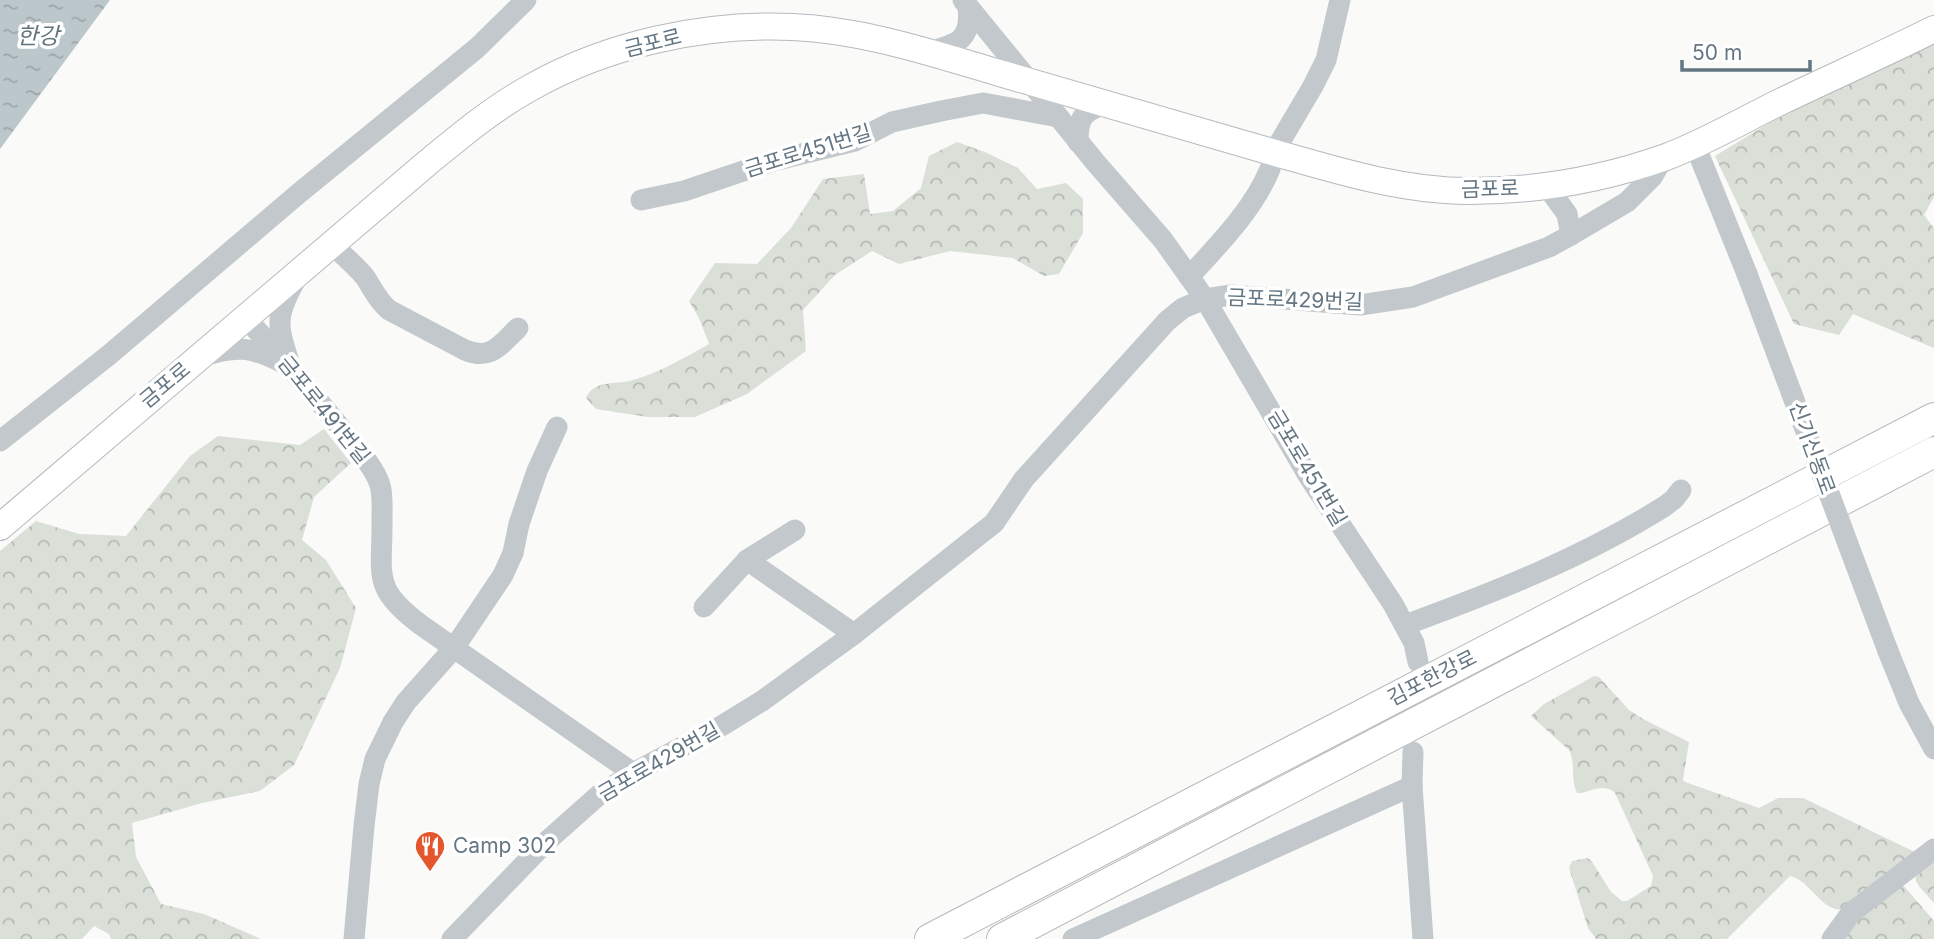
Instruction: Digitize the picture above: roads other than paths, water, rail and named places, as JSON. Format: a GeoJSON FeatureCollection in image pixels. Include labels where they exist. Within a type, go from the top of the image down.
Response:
{"type":"FeatureCollection","features":[{"type":"Feature","properties":{"kind":"highway","name":"김포한강로"},"geometry":{"type":"LineString","coordinates":[[930,939],[1934,418]]}},
{"type":"Feature","properties":{"kind":"highway","name":"김포한강로"},"geometry":{"type":"LineString","coordinates":[[1002,939],[1934,452]]}},
{"type":"Feature","properties":{"kind":"main road","name":"금포로"},"geometry":{"type":"LineString","coordinates":[[0,527],[331,244],[497,108],[533,86],[575,66],[682,35],[794,27],[838,33],[928,52],[1188,128],[1383,181],[1466,191],[1546,185],[1608,174],[1664,157],[1695,145],[1934,29]]}},
{"type":"Feature","properties":{"kind":"street"},"geometry":{"type":"LineString","coordinates":[[0,440],[109,355],[317,177],[477,48],[526,0]]}},
{"type":"Feature","properties":{"kind":"street"},"geometry":{"type":"LineString","coordinates":[[1280,142],[1326,60],[1340,0]]}},
{"type":"Feature","properties":{"kind":"street"},"geometry":{"type":"LineString","coordinates":[[928,52],[961,40],[970,23],[966,4]]}},
{"type":"Feature","properties":{"kind":"street"},"geometry":{"type":"LineString","coordinates":[[966,4],[1029,82]]}},
{"type":"Feature","properties":{"kind":"street","name":"금포로451번길"},"geometry":{"type":"LineString","coordinates":[[1029,82],[1163,240],[1205,299],[1309,477],[1405,625],[1414,643],[1418,662]]}},
{"type":"Feature","properties":{"kind":"street","name":"금포로451번길"},"geometry":{"type":"LineString","coordinates":[[641,200],[684,191],[773,161],[855,141],[892,122],[941,111],[983,103],[1058,117]]}},
{"type":"Feature","properties":{"kind":"street"},"geometry":{"type":"LineString","coordinates":[[1078,142],[1078,126],[1082,117],[1089,109],[1107,104]]}},
{"type":"Feature","properties":{"kind":"street","name":"신기신동로"},"geometry":{"type":"LineString","coordinates":[[1695,145],[1747,274],[1888,651],[1909,703],[1934,749]]}},
{"type":"Feature","properties":{"kind":"street","name":"금포로429번길"},"geometry":{"type":"LineString","coordinates":[[452,939],[493,894],[600,794],[762,701],[854,634],[994,523],[1024,479],[1167,321],[1183,308],[1205,299],[1231,295],[1360,305],[1413,297],[1549,247],[1571,235],[1627,202],[1652,177],[1664,157]]}},
{"type":"Feature","properties":{"kind":"street"},"geometry":{"type":"LineString","coordinates":[[1189,277],[1241,216],[1270,169]]}},
{"type":"Feature","properties":{"kind":"street"},"geometry":{"type":"LineString","coordinates":[[1546,185],[1567,214],[1571,235]]}},
{"type":"Feature","properties":{"kind":"street"},"geometry":{"type":"LineString","coordinates":[[331,244],[355,266],[379,301],[389,310],[465,351],[476,355],[488,354],[518,328]]}},
{"type":"Feature","properties":{"kind":"street"},"geometry":{"type":"LineString","coordinates":[[290,368],[281,338],[279,316],[282,304],[300,271]]}},
{"type":"Feature","properties":{"kind":"street","name":"금포로491번길"},"geometry":{"type":"LineString","coordinates":[[245,317],[366,461],[380,486],[382,570],[384,586],[390,598],[400,609],[454,648],[633,773]]}},
{"type":"Feature","properties":{"kind":"street"},"geometry":{"type":"LineString","coordinates":[[198,358],[238,348],[263,353],[290,368]]}},
{"type":"Feature","properties":{"kind":"street"},"geometry":{"type":"LineString","coordinates":[[354,939],[364,826],[375,759],[406,702],[454,648],[509,563],[537,471],[557,427]]}},
{"type":"Feature","properties":{"kind":"street"},"geometry":{"type":"LineString","coordinates":[[1405,625],[1483,596],[1591,548],[1665,506],[1681,490]]}},
{"type":"Feature","properties":{"kind":"street"},"geometry":{"type":"LineString","coordinates":[[704,607],[747,560],[795,530]]}},
{"type":"Feature","properties":{"kind":"street"},"geometry":{"type":"LineString","coordinates":[[747,560],[854,634]]}},
{"type":"Feature","properties":{"kind":"street"},"geometry":{"type":"LineString","coordinates":[[1413,752],[1412,786],[1423,939]]}},
{"type":"Feature","properties":{"kind":"street"},"geometry":{"type":"LineString","coordinates":[[1073,939],[1412,786]]}},
{"type":"Feature","properties":{"kind":"street"},"geometry":{"type":"LineString","coordinates":[[1832,939],[1851,913],[1934,849]]}},
{"type":"Feature","properties":{"kind":"water","name":"한강"},"geometry":{"type":"Polygon","coordinates":[[[0,0],[110,0],[0,149],[0,0]]]}},
{"type":"Feature","properties":{"kind":"place","name":"Camp 302"},"geometry":{"type":"Point","coordinates":[430,873]}}]}
